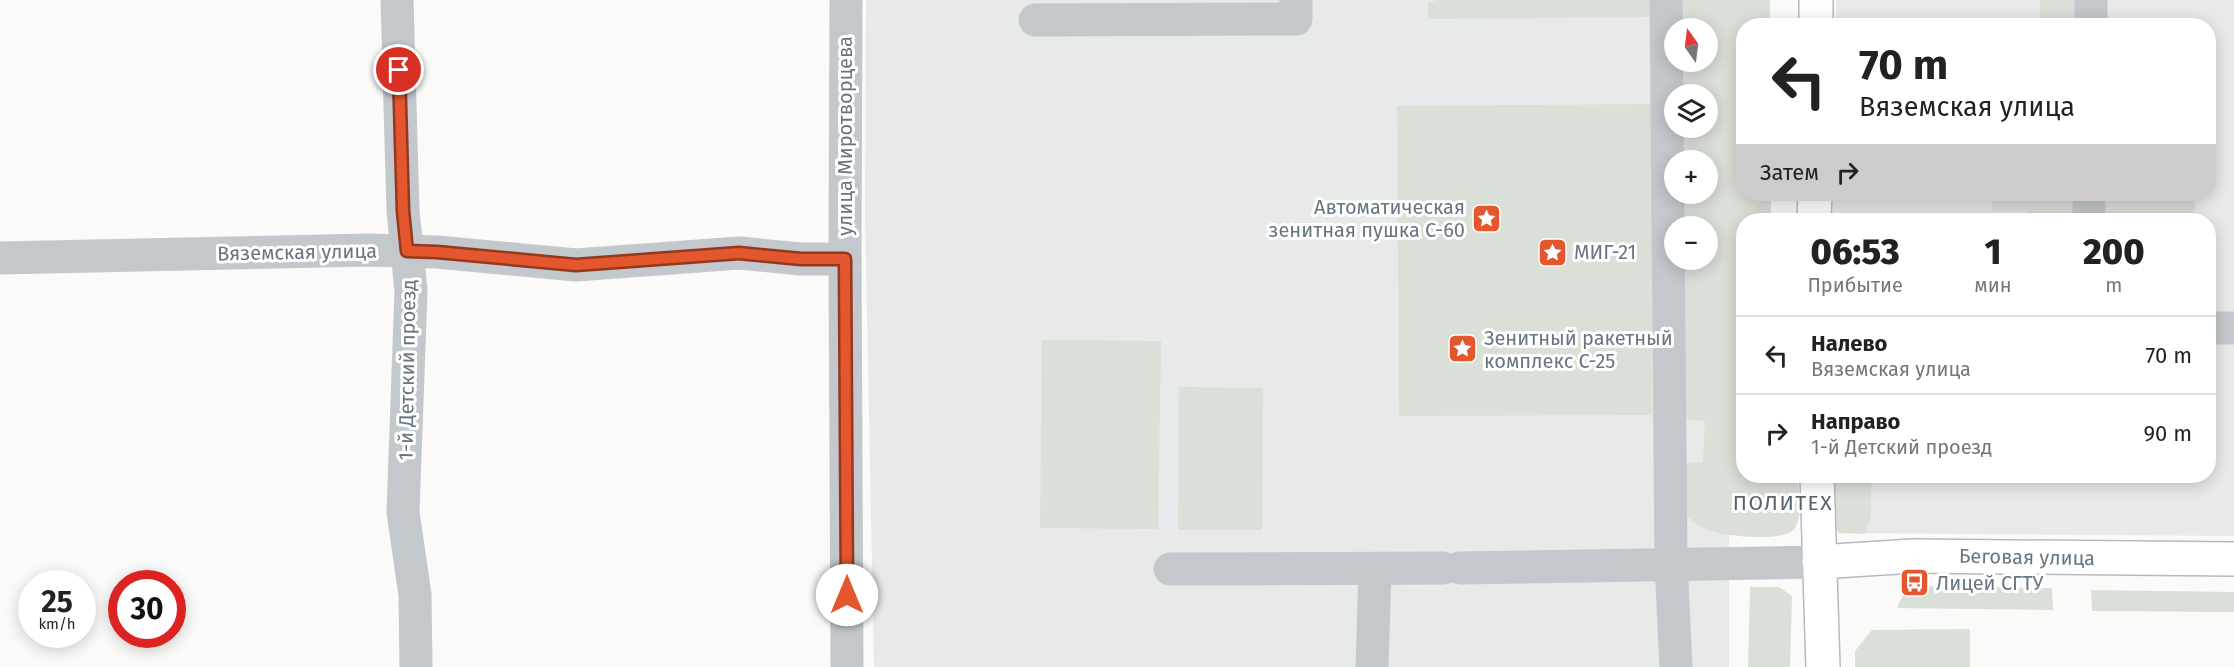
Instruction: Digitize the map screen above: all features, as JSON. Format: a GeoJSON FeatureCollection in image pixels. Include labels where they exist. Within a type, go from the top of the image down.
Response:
{"type":"FeatureCollection","features":[{"type":"Feature","properties":{"kind":"main road"},"geometry":{"type":"LineString","coordinates":[[1816,0],[1816,18]]}},
{"type":"Feature","properties":{"kind":"main road"},"geometry":{"type":"LineString","coordinates":[[1817,483],[1823,667]]}},
{"type":"Feature","properties":{"kind":"main road","name":"Беговая улица"},"geometry":{"type":"LineString","coordinates":[[1819,561],[1913,555],[2234,559]]}},
{"type":"Feature","properties":{"kind":"street","name":"1-й Детский проезд"},"geometry":{"type":"LineString","coordinates":[[397,0],[403,211],[411,291],[403,512],[415,595],[416,667]]}},
{"type":"Feature","properties":{"kind":"street","name":"улица Миротворцева"},"geometry":{"type":"LineString","coordinates":[[846,0],[847,667]]}},
{"type":"Feature","properties":{"kind":"street"},"geometry":{"type":"LineString","coordinates":[[1035,20],[1296,19],[1296,0]]}},
{"type":"Feature","properties":{"kind":"street"},"geometry":{"type":"LineString","coordinates":[[1666,0],[1671,563],[1676,667]]}},
{"type":"Feature","properties":{"kind":"street"},"geometry":{"type":"LineString","coordinates":[[2091,0],[2091,18]]}},
{"type":"Feature","properties":{"kind":"street","name":"Вяземская улица"},"geometry":{"type":"LineString","coordinates":[[0,258],[369,250],[437,252],[576,265],[739,253],[801,259],[845,259]]}},
{"type":"Feature","properties":{"kind":"street"},"geometry":{"type":"LineString","coordinates":[[2216,328],[2234,328]]}},
{"type":"Feature","properties":{"kind":"street"},"geometry":{"type":"LineString","coordinates":[[1170,569],[1375,569],[1819,561]]}},
{"type":"Feature","properties":{"kind":"street"},"geometry":{"type":"LineString","coordinates":[[1372,667],[1375,569]]}},
{"type":"Feature","properties":{"kind":"shaded area"},"geometry":{"type":"Polygon","coordinates":[[[866,0],[1730,0],[1729,667],[874,667],[865,213],[866,0]]]}},
{"type":"Feature","properties":{"kind":"shaded area"},"geometry":{"type":"Polygon","coordinates":[[[1438,0],[1652,0],[1653,17],[1428,19],[1428,2],[1438,0]]]}},
{"type":"Feature","properties":{"kind":"shaded area"},"geometry":{"type":"Polygon","coordinates":[[[1682,0],[1770,0],[1770,18],[1736,18],[1736,201],[1771,201],[1771,213],[1736,213],[1736,483],[1798,483],[1799,519],[1794,529],[1778,536],[1751,537],[1713,532],[1699,526],[1682,512],[1681,467],[1689,463],[1703,462],[1705,421],[1689,420],[1681,411],[1682,270],[1718,270],[1718,216],[1682,216],[1682,204],[1718,204],[1718,150],[1682,150],[1682,138],[1718,138],[1718,84],[1682,84],[1682,72],[1718,72],[1718,18],[1682,18],[1682,0]]]}},
{"type":"Feature","properties":{"kind":"shaded area"},"geometry":{"type":"Polygon","coordinates":[[[1836,0],[2234,0],[2234,536],[1839,533],[1831,483],[2216,483],[2216,213],[1833,213],[1833,201],[2216,201],[2216,18],[1836,18],[1836,0]]]}},
{"type":"Feature","properties":{"kind":"shaded area"},"geometry":{"type":"Polygon","coordinates":[[[2040,0],[2077,0],[2077,18],[2040,18],[2040,0]]]}},
{"type":"Feature","properties":{"kind":"shaded area"},"geometry":{"type":"Polygon","coordinates":[[[1653,104],[1652,415],[1399,416],[1397,106],[1653,104]]]}},
{"type":"Feature","properties":{"kind":"shaded area"},"geometry":{"type":"Polygon","coordinates":[[[1993,201],[2077,201],[2077,213],[1992,211],[1993,201]]]}},
{"type":"Feature","properties":{"kind":"shaded area"},"geometry":{"type":"Polygon","coordinates":[[[2098,201],[2195,201],[2195,213],[2098,213],[2098,201]]]}},
{"type":"Feature","properties":{"kind":"shaded area"},"geometry":{"type":"Polygon","coordinates":[[[1042,340],[1161,341],[1158,529],[1040,528],[1042,340]]]}},
{"type":"Feature","properties":{"kind":"shaded area"},"geometry":{"type":"Polygon","coordinates":[[[1179,387],[1263,388],[1262,530],[1178,530],[1179,387]]]}},
{"type":"Feature","properties":{"kind":"shaded area"},"geometry":{"type":"Polygon","coordinates":[[[1830,483],[1871,483],[1871,516],[1865,534],[1839,533],[1830,519],[1830,483]]]}},
{"type":"Feature","properties":{"kind":"shaded area"},"geometry":{"type":"Polygon","coordinates":[[[1907,586],[2052,588],[2053,610],[1897,608],[1907,586]]]}},
{"type":"Feature","properties":{"kind":"shaded area"},"geometry":{"type":"Polygon","coordinates":[[[1750,587],[1779,587],[1792,596],[1790,667],[1748,667],[1750,587]]]}},
{"type":"Feature","properties":{"kind":"shaded area"},"geometry":{"type":"Polygon","coordinates":[[[2091,590],[2234,592],[2234,612],[2092,611],[2091,590]]]}},
{"type":"Feature","properties":{"kind":"shaded area"},"geometry":{"type":"Polygon","coordinates":[[[1970,629],[1970,667],[1855,667],[1855,651],[1872,630],[1970,629]]]}},
{"type":"Feature","properties":{"kind":"place","name":"Автоматическая зенитная пушка С-60"},"geometry":{"type":"Point","coordinates":[1486,218]}},
{"type":"Feature","properties":{"kind":"place","name":"МИГ-21"},"geometry":{"type":"Point","coordinates":[1553,252]}},
{"type":"Feature","properties":{"kind":"place","name":"Зенитный ракетный комплекс С-25"},"geometry":{"type":"Point","coordinates":[1463,349]}},
{"type":"Feature","properties":{"kind":"place","name":"Лицей СГТУ"},"geometry":{"type":"Point","coordinates":[1915,583]}},
{"type":"Feature","properties":{"kind":"district","name":"ПОЛИТЕХ"},"geometry":{"type":"Point","coordinates":[1783,503]}},
{"type":"Feature","properties":{"kind":"route"},"geometry":{"type":"LineString","coordinates":[[399,70],[403,211],[407,251],[576,265],[739,253],[801,259],[845,259],[847,595]]}}]}
